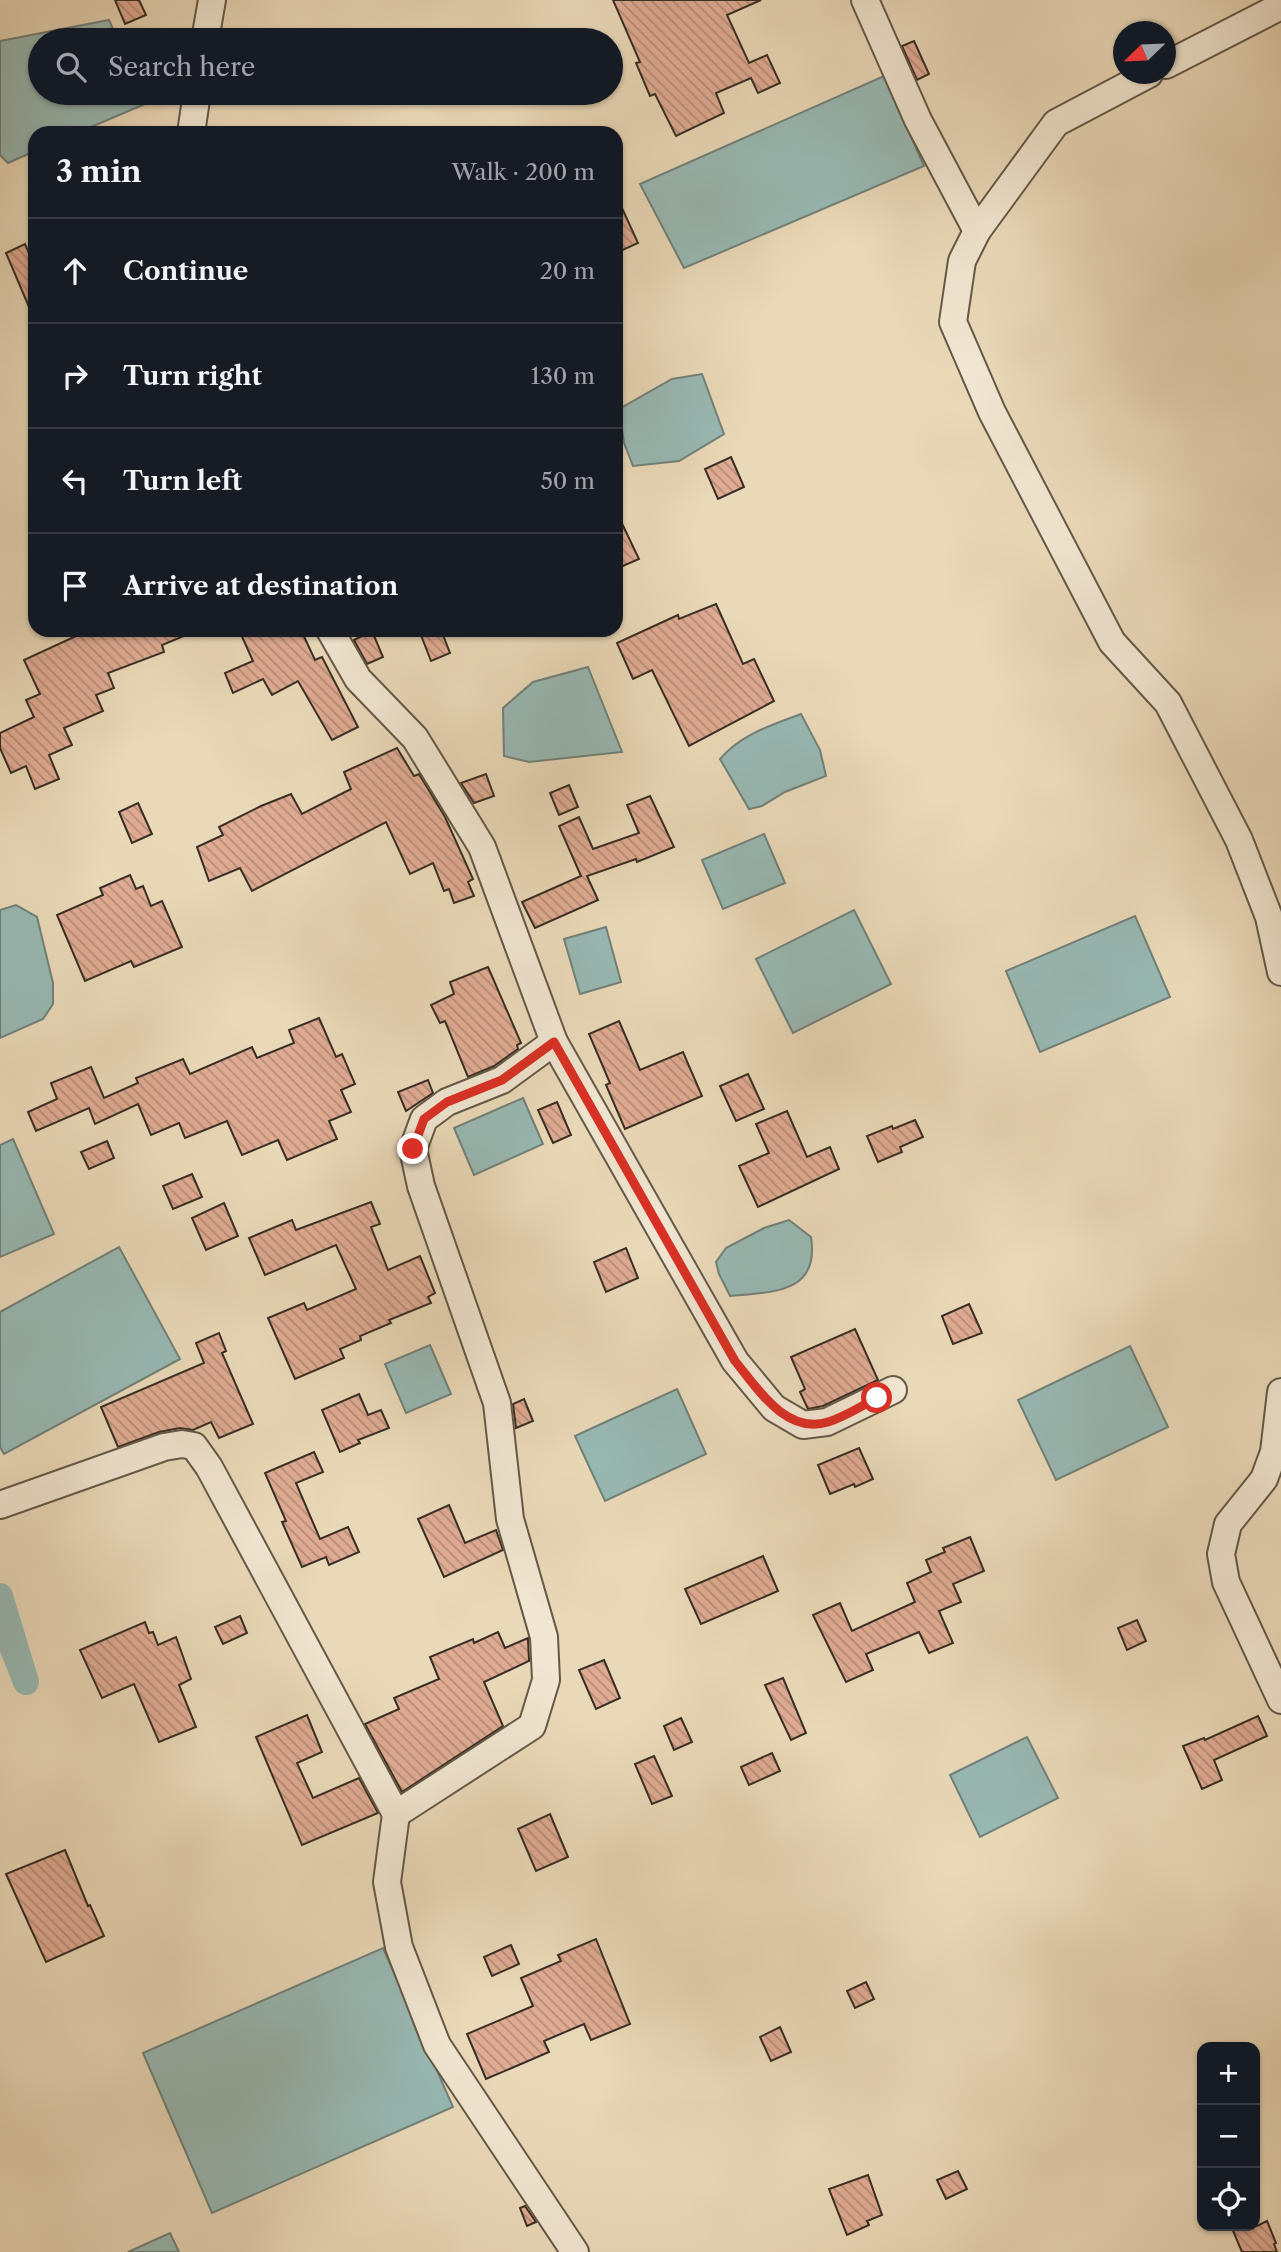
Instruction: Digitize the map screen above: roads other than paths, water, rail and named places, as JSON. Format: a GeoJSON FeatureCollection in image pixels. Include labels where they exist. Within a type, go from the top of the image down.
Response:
{"type":"FeatureCollection","features":[{"type":"Feature","properties":{"kind":"street"},"geometry":{"type":"LineString","coordinates":[[207,28],[212,0]]}},
{"type":"Feature","properties":{"kind":"street"},"geometry":{"type":"LineString","coordinates":[[865,0],[918,120],[977,231]]}},
{"type":"Feature","properties":{"kind":"street"},"geometry":{"type":"LineString","coordinates":[[1176,60],[1281,6]]}},
{"type":"Feature","properties":{"kind":"street"},"geometry":{"type":"LineString","coordinates":[[1130,84],[1056,123],[977,231],[962,261],[953,322],[992,412],[1112,642],[1168,703],[1239,840],[1269,917],[1281,972]]}},
{"type":"Feature","properties":{"kind":"street"},"geometry":{"type":"LineString","coordinates":[[192,126],[195,105]]}},
{"type":"Feature","properties":{"kind":"street"},"geometry":{"type":"LineString","coordinates":[[334,637],[358,679],[415,738],[482,847],[554,1042],[735,1361],[774,1408],[803,1425],[828,1422],[893,1390]]}},
{"type":"Feature","properties":{"kind":"street"},"geometry":{"type":"LineString","coordinates":[[396,1814],[532,1726],[546,1680],[544,1637],[510,1520],[497,1403],[421,1186],[413,1149],[424,1119],[447,1102],[502,1080],[554,1042]]}},
{"type":"Feature","properties":{"kind":"street"},"geometry":{"type":"LineString","coordinates":[[1281,1392],[1273,1452],[1264,1479],[1228,1524],[1222,1554],[1226,1582],[1281,1700]]}},
{"type":"Feature","properties":{"kind":"street"},"geometry":{"type":"LineString","coordinates":[[0,1505],[164,1447],[182,1444],[194,1446],[209,1467],[396,1814],[387,1882],[399,1947],[437,2045],[575,2252]]}},
{"type":"Feature","properties":{"kind":"water"},"geometry":{"type":"Polygon","coordinates":[[[109,20],[113,28],[67,28],[109,20]]]}},
{"type":"Feature","properties":{"kind":"water"},"geometry":{"type":"Polygon","coordinates":[[[28,36],[28,105],[143,105],[93,126],[28,126],[28,154],[8,163],[0,155],[0,41],[28,36]]]}},
{"type":"Feature","properties":{"kind":"water"},"geometry":{"type":"Polygon","coordinates":[[[884,76],[924,166],[684,268],[640,184],[884,76]]]}},
{"type":"Feature","properties":{"kind":"water"},"geometry":{"type":"Polygon","coordinates":[[[702,374],[724,434],[679,461],[633,466],[624,443],[623,407],[672,379],[702,374]]]}},
{"type":"Feature","properties":{"kind":"water"},"geometry":{"type":"Polygon","coordinates":[[[588,667],[622,752],[529,762],[504,756],[503,708],[533,682],[588,667]]]}},
{"type":"Feature","properties":{"kind":"water"},"geometry":{"type":"Polygon","coordinates":[[[801,714],[820,750],[826,776],[785,792],[762,806],[749,809],[720,759],[747,737],[801,714]]]}},
{"type":"Feature","properties":{"kind":"water"},"geometry":{"type":"Polygon","coordinates":[[[764,834],[785,883],[723,909],[702,860],[764,834]]]}},
{"type":"Feature","properties":{"kind":"water"},"geometry":{"type":"Polygon","coordinates":[[[16,905],[37,917],[53,983],[53,1004],[43,1019],[0,1038],[0,910],[16,905]]]}},
{"type":"Feature","properties":{"kind":"water"},"geometry":{"type":"Polygon","coordinates":[[[854,910],[891,984],[793,1033],[756,959],[854,910]]]}},
{"type":"Feature","properties":{"kind":"water"},"geometry":{"type":"Polygon","coordinates":[[[1135,916],[1170,997],[1040,1052],[1006,971],[1135,916]]]}},
{"type":"Feature","properties":{"kind":"water"},"geometry":{"type":"Polygon","coordinates":[[[606,927],[621,982],[580,994],[564,939],[606,927]]]}},
{"type":"Feature","properties":{"kind":"water"},"geometry":{"type":"Polygon","coordinates":[[[523,1098],[543,1144],[474,1175],[454,1128],[523,1098]]]}},
{"type":"Feature","properties":{"kind":"water"},"geometry":{"type":"Polygon","coordinates":[[[13,1139],[54,1234],[0,1257],[0,1145],[13,1139]]]}},
{"type":"Feature","properties":{"kind":"water"},"geometry":{"type":"Polygon","coordinates":[[[789,1220],[811,1237],[812,1256],[808,1270],[800,1280],[776,1291],[730,1296],[716,1262],[726,1248],[764,1228],[789,1220]]]}},
{"type":"Feature","properties":{"kind":"water"},"geometry":{"type":"Polygon","coordinates":[[[119,1247],[180,1359],[4,1454],[0,1447],[0,1312],[119,1247]]]}},
{"type":"Feature","properties":{"kind":"water"},"geometry":{"type":"Polygon","coordinates":[[[430,1345],[451,1394],[406,1413],[385,1364],[430,1345]]]}},
{"type":"Feature","properties":{"kind":"water"},"geometry":{"type":"Polygon","coordinates":[[[1130,1346],[1168,1427],[1056,1480],[1018,1400],[1130,1346]]]}},
{"type":"Feature","properties":{"kind":"water"},"geometry":{"type":"Polygon","coordinates":[[[677,1389],[706,1454],[605,1501],[575,1436],[677,1389]]]}},
{"type":"Feature","properties":{"kind":"water"},"geometry":{"type":"Polygon","coordinates":[[[1027,1737],[1058,1798],[980,1837],[950,1775],[1027,1737]]]}},
{"type":"Feature","properties":{"kind":"water"},"geometry":{"type":"Polygon","coordinates":[[[383,1948],[453,2107],[212,2213],[143,2053],[383,1948]]]}},
{"type":"Feature","properties":{"kind":"water"},"geometry":{"type":"Polygon","coordinates":[[[170,2233],[179,2252],[128,2252],[170,2233]]]}},
{"type":"Feature","properties":{"kind":"waterway"},"geometry":{"type":"LineString","coordinates":[[0,1596],[26,1682],[0,1616]]}}]}
